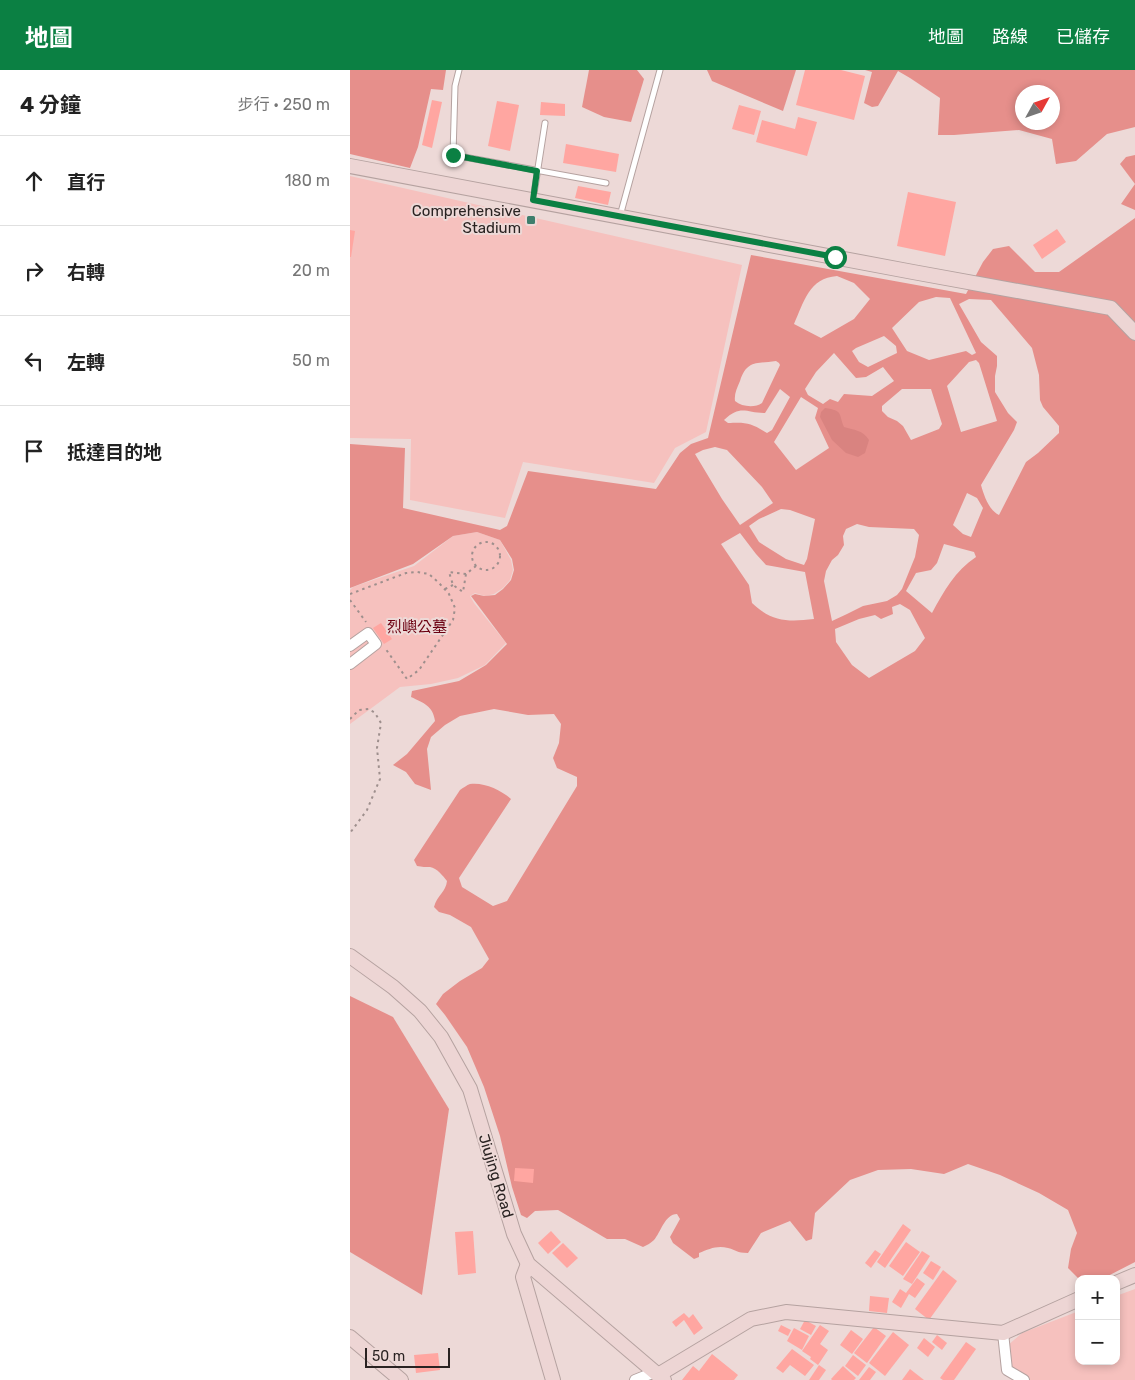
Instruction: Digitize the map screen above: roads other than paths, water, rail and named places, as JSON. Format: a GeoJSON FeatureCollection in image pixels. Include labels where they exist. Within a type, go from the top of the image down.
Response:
{"type":"FeatureCollection","features":[{"type":"Feature","properties":{"kind":"street"},"geometry":{"type":"LineString","coordinates":[[350,166],[1111,308],[1135,333]]}},
{"type":"Feature","properties":{"kind":"street"},"geometry":{"type":"LineString","coordinates":[[350,646],[368,633],[376,644],[350,664]]}},
{"type":"Feature","properties":{"kind":"street","name":"Jiujing Road"},"geometry":{"type":"LineString","coordinates":[[350,956],[393,987],[420,1011],[441,1037],[470,1090],[514,1234],[528,1264],[659,1376]]}},
{"type":"Feature","properties":{"kind":"street"},"geometry":{"type":"LineString","coordinates":[[528,1264],[523,1277],[553,1380]]}},
{"type":"Feature","properties":{"kind":"street"},"geometry":{"type":"LineString","coordinates":[[1120,1281],[1135,1275]]}},
{"type":"Feature","properties":{"kind":"street"},"geometry":{"type":"LineString","coordinates":[[634,1380],[659,1376],[751,1319],[786,1312],[1002,1333],[1075,1301]]}},
{"type":"Feature","properties":{"kind":"street"},"geometry":{"type":"LineString","coordinates":[[1002,1333],[1007,1370],[1024,1380]]}},
{"type":"Feature","properties":{"kind":"street"},"geometry":{"type":"LineString","coordinates":[[350,1337],[401,1380]]}},
{"type":"Feature","properties":{"kind":"lane"},"geometry":{"type":"LineString","coordinates":[[459,70],[455,86],[453,155],[606,183]]}},
{"type":"Feature","properties":{"kind":"lane"},"geometry":{"type":"LineString","coordinates":[[620,217],[660,70]]}},
{"type":"Feature","properties":{"kind":"lane"},"geometry":{"type":"LineString","coordinates":[[533,200],[545,123]]}},
{"type":"Feature","properties":{"kind":"place","name":"Comprehensive Stadium"},"geometry":{"type":"Point","coordinates":[531,220]}},
{"type":"Feature","properties":{"kind":"park label","name":"烈嶼公墓"},"geometry":{"type":"Point","coordinates":[417,627]}}]}
